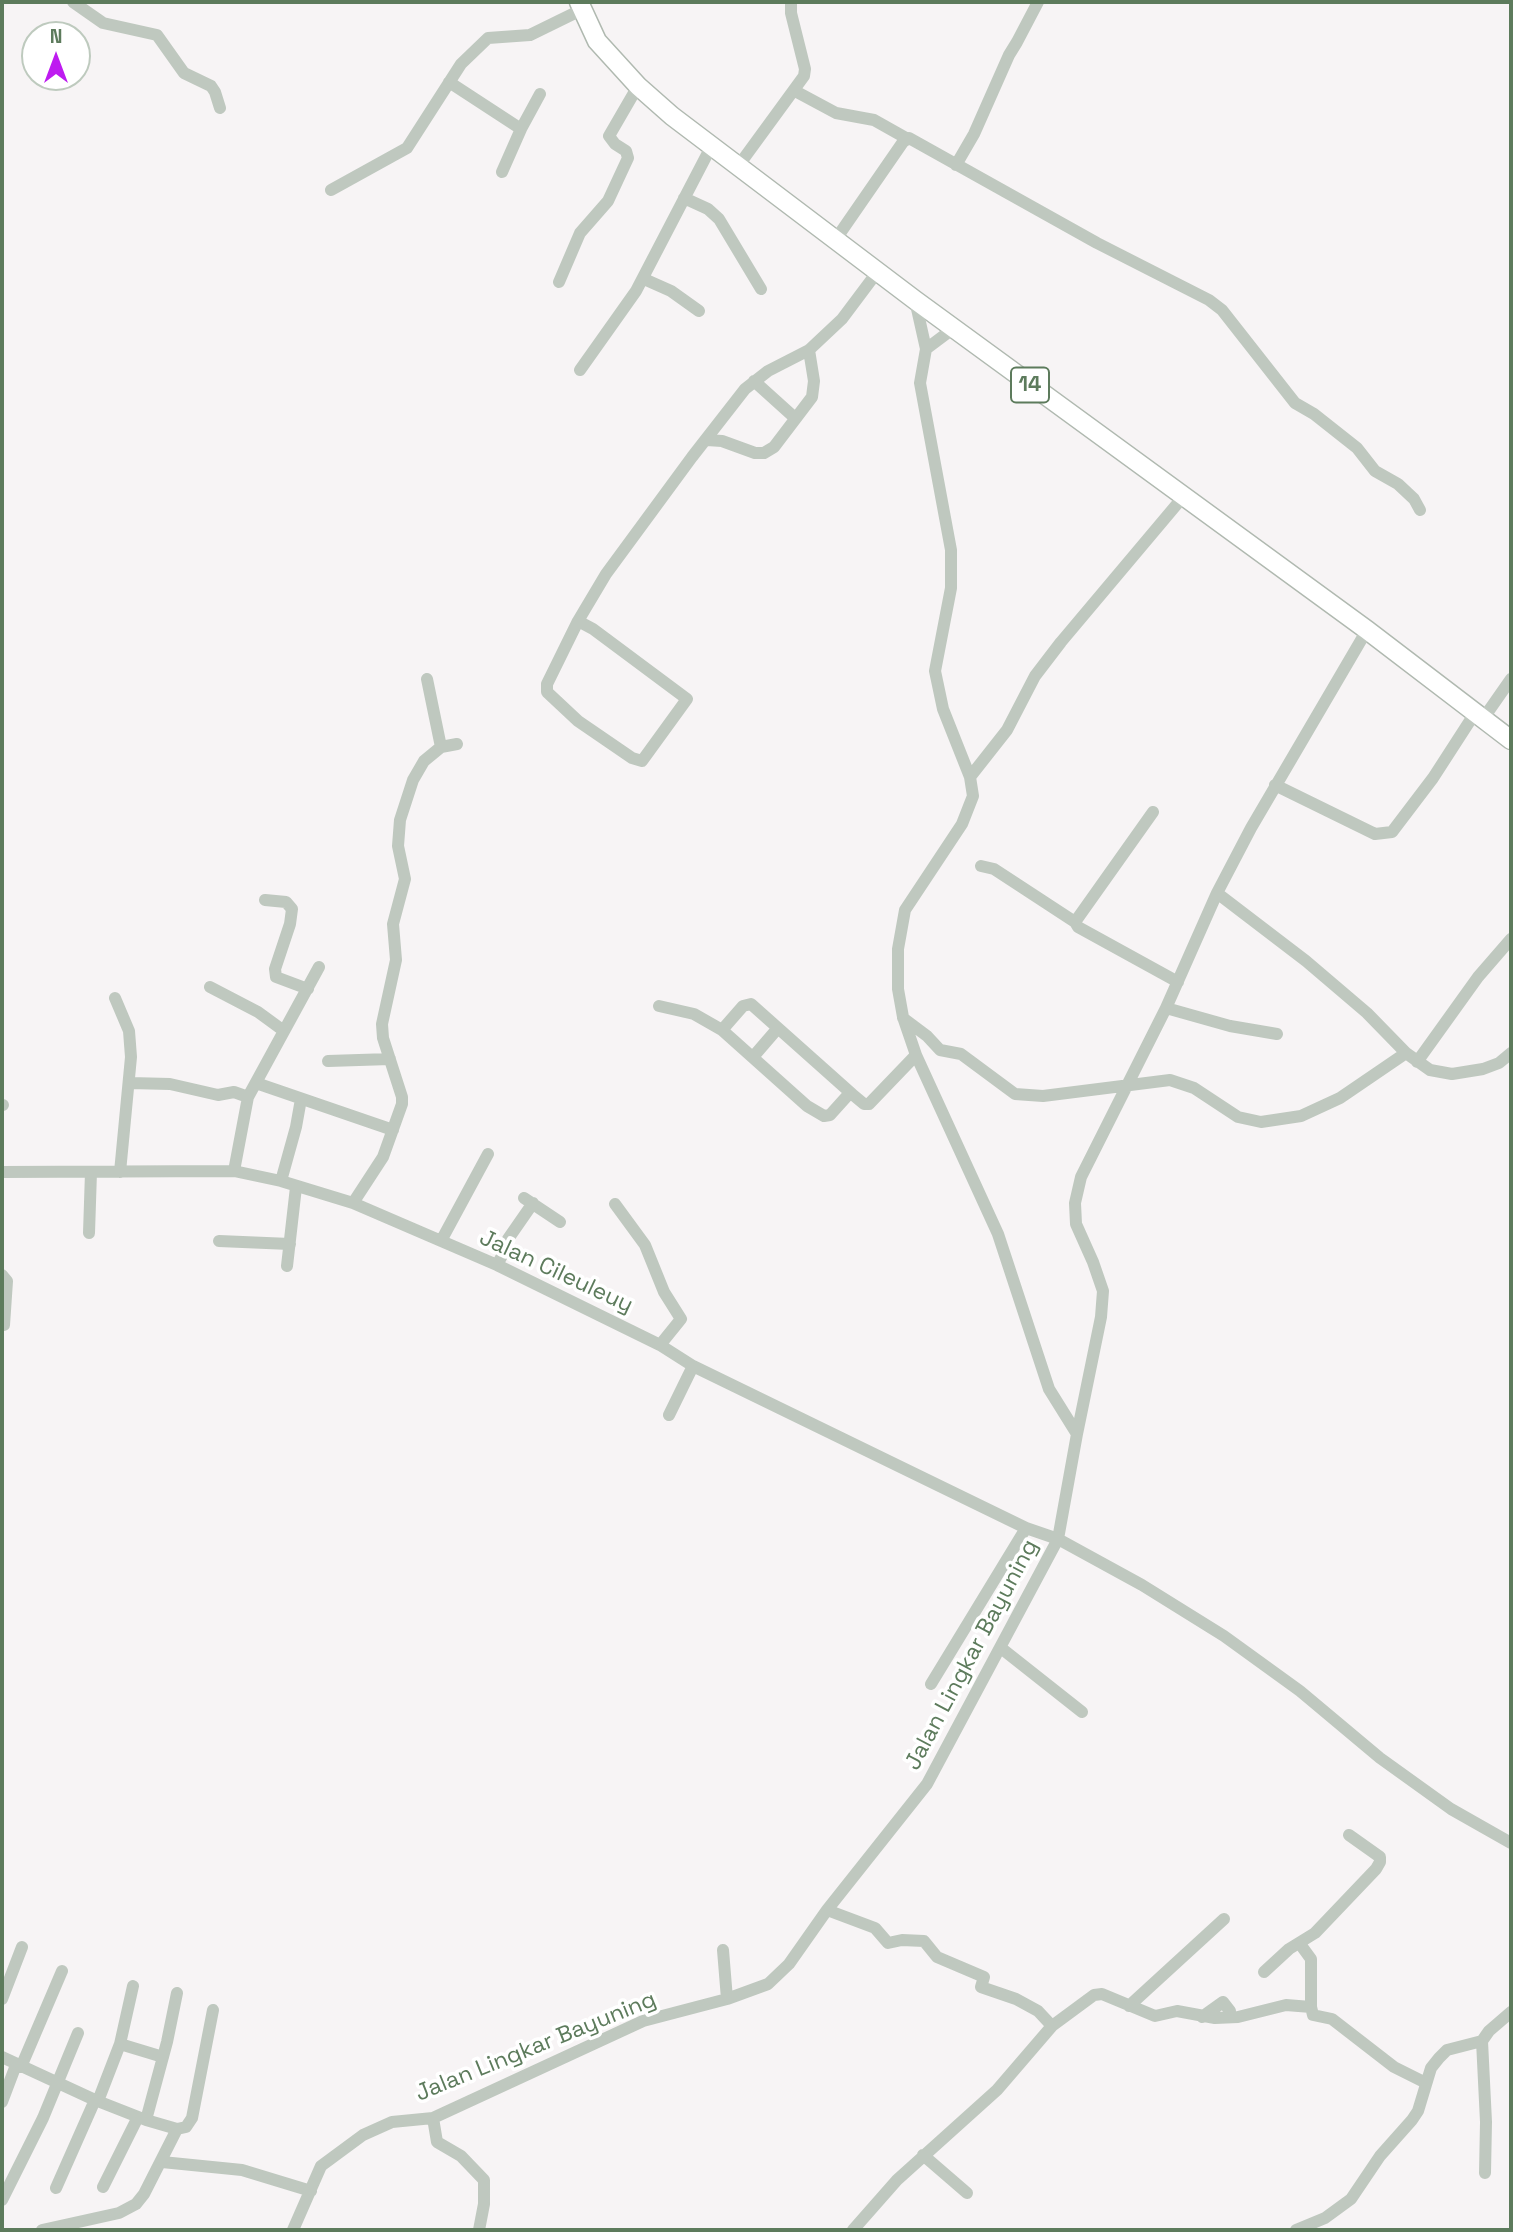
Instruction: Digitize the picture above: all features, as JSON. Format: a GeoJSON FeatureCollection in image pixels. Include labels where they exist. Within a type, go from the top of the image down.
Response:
{"type":"FeatureCollection","features":[{"type":"Feature","properties":{"kind":"highway","name":"14"},"geometry":{"type":"LineString","coordinates":[[580,6],[597,41],[638,86],[672,116],[915,300],[1367,630],[1511,740]]}},
{"type":"Feature","properties":{"kind":"street"},"geometry":{"type":"LineString","coordinates":[[73,2],[103,23],[157,35],[184,73],[211,86],[219,108]]}},
{"type":"Feature","properties":{"kind":"street"},"geometry":{"type":"LineString","coordinates":[[739,165],[804,76],[805,69],[794,29],[791,2]]}},
{"type":"Feature","properties":{"kind":"street"},"geometry":{"type":"LineString","coordinates":[[956,164],[974,134],[1003,66],[1038,2]]}},
{"type":"Feature","properties":{"kind":"street"},"geometry":{"type":"LineString","coordinates":[[331,190],[407,148],[467,56],[488,38],[530,35],[580,6]]}},
{"type":"Feature","properties":{"kind":"street"},"geometry":{"type":"LineString","coordinates":[[449,82],[521,129]]}},
{"type":"Feature","properties":{"kind":"street"},"geometry":{"type":"LineString","coordinates":[[559,282],[580,233],[608,201],[628,158],[626,151],[609,136],[638,86]]}},
{"type":"Feature","properties":{"kind":"street"},"geometry":{"type":"LineString","coordinates":[[795,91],[836,113],[874,120],[1097,243],[1209,300],[1222,310],[1295,403],[1314,414],[1357,448],[1375,471],[1398,484],[1415,499],[1420,510]]}},
{"type":"Feature","properties":{"kind":"street"},"geometry":{"type":"LineString","coordinates":[[502,172],[540,94]]}},
{"type":"Feature","properties":{"kind":"street"},"geometry":{"type":"LineString","coordinates":[[836,239],[906,138]]}},
{"type":"Feature","properties":{"kind":"street"},"geometry":{"type":"LineString","coordinates":[[580,370],[644,278],[712,145]]}},
{"type":"Feature","properties":{"kind":"street"},"geometry":{"type":"LineString","coordinates":[[684,198],[708,209],[719,219],[761,289]]}},
{"type":"Feature","properties":{"kind":"street"},"geometry":{"type":"LineString","coordinates":[[578,621],[593,629],[687,699],[642,761],[632,758],[578,721],[547,692],[547,684],[578,621],[606,574],[706,440],[754,381],[809,350],[842,319],[878,271]]}},
{"type":"Feature","properties":{"kind":"street"},"geometry":{"type":"LineString","coordinates":[[644,278],[671,290],[699,311]]}},
{"type":"Feature","properties":{"kind":"street"},"geometry":{"type":"LineString","coordinates":[[915,300],[926,349],[920,383],[951,550],[951,588],[935,671],[943,709],[970,777],[972,796],[962,824],[905,910],[898,949],[898,989],[903,1017],[916,1055],[998,1234],[1049,1389],[1077,1434]]}},
{"type":"Feature","properties":{"kind":"street"},"geometry":{"type":"LineString","coordinates":[[926,349],[954,328]]}},
{"type":"Feature","properties":{"kind":"street"},"geometry":{"type":"LineString","coordinates":[[706,440],[722,441],[755,453],[764,453],[774,447],[812,397],[814,390],[809,350]]}},
{"type":"Feature","properties":{"kind":"street"},"geometry":{"type":"LineString","coordinates":[[754,381],[795,418]]}},
{"type":"Feature","properties":{"kind":"street"},"geometry":{"type":"LineString","coordinates":[[970,777],[1007,730],[1035,676],[1183,497]]}},
{"type":"Feature","properties":{"kind":"street","name":"Jalan Lingkar Bayuning"},"geometry":{"type":"LineString","coordinates":[[293,2230],[321,2166],[363,2134],[392,2122],[433,2118],[643,2021],[731,1998],[768,1984],[789,1964],[827,1910],[927,1784],[1058,1539],[1101,1317],[1103,1291],[1076,1224],[1075,1203],[1081,1177],[1166,1008],[1217,893],[1275,785],[1367,630]]}},
{"type":"Feature","properties":{"kind":"street"},"geometry":{"type":"LineString","coordinates":[[427,679],[441,747]]}},
{"type":"Feature","properties":{"kind":"street"},"geometry":{"type":"LineString","coordinates":[[1275,785],[1375,834],[1392,832],[1479,716],[1511,680]]}},
{"type":"Feature","properties":{"kind":"street"},"geometry":{"type":"LineString","coordinates":[[353,1203],[383,1157],[402,1097],[383,1038],[382,1024],[396,960],[393,924],[404,879],[398,830],[417,770],[441,747],[457,744]]}},
{"type":"Feature","properties":{"kind":"street"},"geometry":{"type":"LineString","coordinates":[[1075,922],[1153,812]]}},
{"type":"Feature","properties":{"kind":"street"},"geometry":{"type":"LineString","coordinates":[[981,866],[994,869],[1075,922],[1078,927],[1178,982]]}},
{"type":"Feature","properties":{"kind":"street"},"geometry":{"type":"LineString","coordinates":[[1217,893],[1306,961],[1357,1004],[1406,1054],[1430,1070],[1452,1074],[1483,1069],[1499,1063],[1511,1053]]}},
{"type":"Feature","properties":{"kind":"street"},"geometry":{"type":"LineString","coordinates":[[265,900],[286,902],[292,909],[290,924],[275,969],[276,977],[308,989]]}},
{"type":"Feature","properties":{"kind":"street"},"geometry":{"type":"LineString","coordinates":[[1418,1062],[1478,977],[1511,939]]}},
{"type":"Feature","properties":{"kind":"street"},"geometry":{"type":"LineString","coordinates":[[234,1171],[248,1097],[318,967]]}},
{"type":"Feature","properties":{"kind":"street"},"geometry":{"type":"LineString","coordinates":[[210,987],[258,1012],[284,1031]]}},
{"type":"Feature","properties":{"kind":"street"},"geometry":{"type":"LineString","coordinates":[[115,998],[129,1031],[130,1083],[120,1172]]}},
{"type":"Feature","properties":{"kind":"street"},"geometry":{"type":"LineString","coordinates":[[722,1030],[743,1006],[751,1004],[864,1104],[869,1104],[916,1055]]}},
{"type":"Feature","properties":{"kind":"street"},"geometry":{"type":"LineString","coordinates":[[659,1006],[694,1014],[722,1030],[818,1114],[830,1115],[852,1094]]}},
{"type":"Feature","properties":{"kind":"street"},"geometry":{"type":"LineString","coordinates":[[1166,1008],[1230,1026],[1277,1034]]}},
{"type":"Feature","properties":{"kind":"street"},"geometry":{"type":"LineString","coordinates":[[903,1017],[940,1050],[961,1054],[1015,1094],[1043,1096],[1170,1080],[1194,1088],[1237,1117],[1261,1122],[1301,1116],[1339,1098],[1406,1054]]}},
{"type":"Feature","properties":{"kind":"street"},"geometry":{"type":"LineString","coordinates":[[753,1058],[778,1028]]}},
{"type":"Feature","properties":{"kind":"street"},"geometry":{"type":"LineString","coordinates":[[328,1061],[390,1059]]}},
{"type":"Feature","properties":{"kind":"street"},"geometry":{"type":"LineString","coordinates":[[130,1083],[170,1084],[218,1096],[234,1092],[248,1097]]}},
{"type":"Feature","properties":{"kind":"street"},"geometry":{"type":"LineString","coordinates":[[256,1083],[393,1130]]}},
{"type":"Feature","properties":{"kind":"street"},"geometry":{"type":"LineString","coordinates":[[281,1181],[301,1098]]}},
{"type":"Feature","properties":{"kind":"street"},"geometry":{"type":"LineString","coordinates":[[441,1241],[488,1154]]}},
{"type":"Feature","properties":{"kind":"street","name":"Jalan Cileuleuy"},"geometry":{"type":"LineString","coordinates":[[2,1172],[234,1171],[281,1181],[353,1203],[497,1265],[660,1345],[692,1366],[1026,1528],[1058,1539],[1142,1585],[1224,1636],[1300,1691],[1390,1765],[1451,1809],[1511,1843]]}},
{"type":"Feature","properties":{"kind":"street"},"geometry":{"type":"LineString","coordinates":[[89,1233],[91,1172]]}},
{"type":"Feature","properties":{"kind":"street"},"geometry":{"type":"LineString","coordinates":[[287,1266],[296,1187]]}},
{"type":"Feature","properties":{"kind":"street"},"geometry":{"type":"LineString","coordinates":[[497,1265],[529,1200],[560,1222]]}},
{"type":"Feature","properties":{"kind":"street"},"geometry":{"type":"LineString","coordinates":[[615,1204],[645,1245],[664,1292],[681,1319],[660,1345]]}},
{"type":"Feature","properties":{"kind":"street"},"geometry":{"type":"LineString","coordinates":[[219,1241],[290,1244]]}},
{"type":"Feature","properties":{"kind":"street"},"geometry":{"type":"LineString","coordinates":[[2,1275],[7,1280],[4,1325]]}},
{"type":"Feature","properties":{"kind":"street"},"geometry":{"type":"LineString","coordinates":[[669,1415],[692,1366]]}},
{"type":"Feature","properties":{"kind":"street"},"geometry":{"type":"LineString","coordinates":[[931,1684],[1026,1528]]}},
{"type":"Feature","properties":{"kind":"street"},"geometry":{"type":"LineString","coordinates":[[1001,1648],[1082,1712]]}},
{"type":"Feature","properties":{"kind":"street"},"geometry":{"type":"LineString","coordinates":[[1264,1972],[1289,1948],[1315,1933],[1380,1863],[1377,1854],[1349,1835]]}},
{"type":"Feature","properties":{"kind":"street"},"geometry":{"type":"LineString","coordinates":[[827,1910],[875,1928],[888,1943],[902,1940],[924,1941],[937,1957],[984,1977],[981,1987],[1016,1999],[1038,2011],[1052,2026]]}},
{"type":"Feature","properties":{"kind":"street"},"geometry":{"type":"LineString","coordinates":[[1129,2006],[1224,1919]]}},
{"type":"Feature","properties":{"kind":"street"},"geometry":{"type":"LineString","coordinates":[[1300,1944],[1310,1956],[1313,1966],[1311,2007],[1314,2015],[1332,2019],[1394,2067],[1426,2083]]}},
{"type":"Feature","properties":{"kind":"street"},"geometry":{"type":"LineString","coordinates":[[2,1999],[22,1947]]}},
{"type":"Feature","properties":{"kind":"street"},"geometry":{"type":"LineString","coordinates":[[723,1950],[731,1998]]}},
{"type":"Feature","properties":{"kind":"street"},"geometry":{"type":"LineString","coordinates":[[2,2102],[62,1971]]}},
{"type":"Feature","properties":{"kind":"street"},"geometry":{"type":"LineString","coordinates":[[56,2188],[120,2044],[133,1986]]}},
{"type":"Feature","properties":{"kind":"street"},"geometry":{"type":"LineString","coordinates":[[103,2187],[142,2118],[163,2057],[177,1993]]}},
{"type":"Feature","properties":{"kind":"street"},"geometry":{"type":"LineString","coordinates":[[853,2230],[874,2203],[923,2155],[997,2090],[1052,2026],[1098,1994],[1155,2016],[1177,2011],[1202,2017],[1238,2017],[1286,2005],[1311,2007]]}},
{"type":"Feature","properties":{"kind":"street"},"geometry":{"type":"LineString","coordinates":[[1202,2017],[1223,2002],[1230,2011]]}},
{"type":"Feature","properties":{"kind":"street"},"geometry":{"type":"LineString","coordinates":[[2,2057],[142,2118],[177,2129],[186,2127],[192,2118],[213,2010]]}},
{"type":"Feature","properties":{"kind":"street"},"geometry":{"type":"LineString","coordinates":[[1485,2173],[1486,2122],[1482,2041],[1489,2031],[1511,2012]]}},
{"type":"Feature","properties":{"kind":"street"},"geometry":{"type":"LineString","coordinates":[[2,2200],[43,2118],[78,2033]]}},
{"type":"Feature","properties":{"kind":"street"},"geometry":{"type":"LineString","coordinates":[[1296,2230],[1325,2218],[1350,2199],[1380,2156],[1418,2111],[1431,2068],[1447,2050],[1482,2041]]}},
{"type":"Feature","properties":{"kind":"street"},"geometry":{"type":"LineString","coordinates":[[120,2044],[163,2057]]}},
{"type":"Feature","properties":{"kind":"street"},"geometry":{"type":"LineString","coordinates":[[433,2118],[437,2142],[461,2156],[485,2180],[479,2230]]}},
{"type":"Feature","properties":{"kind":"street"},"geometry":{"type":"LineString","coordinates":[[42,2230],[81,2226],[136,2204],[162,2162],[177,2129]]}},
{"type":"Feature","properties":{"kind":"street"},"geometry":{"type":"LineString","coordinates":[[923,2155],[967,2193]]}},
{"type":"Feature","properties":{"kind":"street"},"geometry":{"type":"LineString","coordinates":[[162,2162],[242,2170],[311,2191]]}}]}
